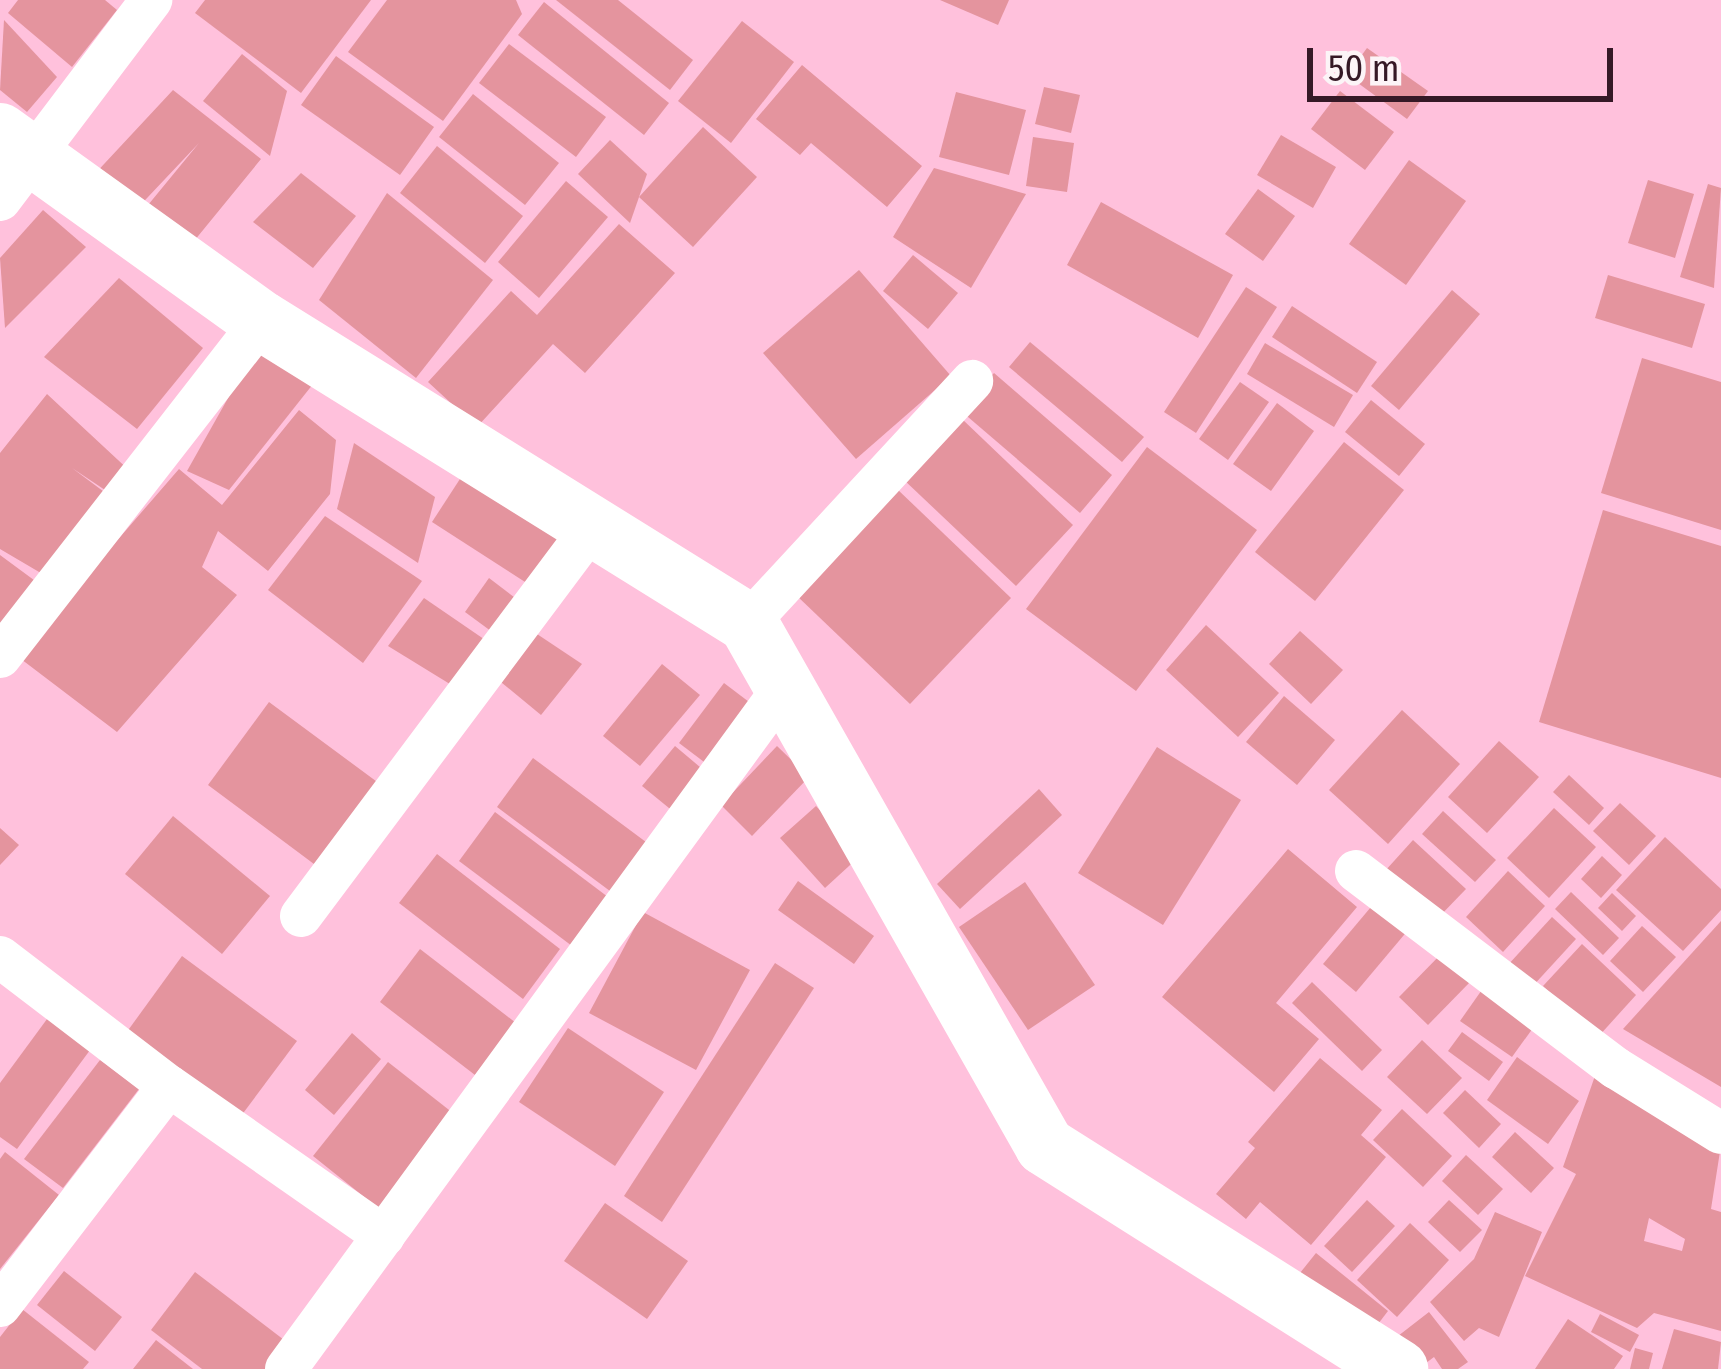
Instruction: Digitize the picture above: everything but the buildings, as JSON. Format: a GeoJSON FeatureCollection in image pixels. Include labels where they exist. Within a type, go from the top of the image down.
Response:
{"type":"FeatureCollection","features":[{"type":"Feature","properties":{"kind":"street"},"geometry":{"type":"LineString","coordinates":[[151,0],[11,163],[748,623],[1045,1146],[1398,1369]]}},
{"type":"Feature","properties":{"kind":"street"},"geometry":{"type":"LineString","coordinates":[[0,657],[262,321]]}},
{"type":"Feature","properties":{"kind":"street"},"geometry":{"type":"LineString","coordinates":[[748,623],[972,381]]}},
{"type":"Feature","properties":{"kind":"street"},"geometry":{"type":"LineString","coordinates":[[301,916],[593,526]]}},
{"type":"Feature","properties":{"kind":"street"},"geometry":{"type":"LineString","coordinates":[[286,1369],[784,687]]}},
{"type":"Feature","properties":{"kind":"street"},"geometry":{"type":"LineString","coordinates":[[1356,871],[1616,1068],[1721,1133]]}},
{"type":"Feature","properties":{"kind":"street"},"geometry":{"type":"LineString","coordinates":[[0,957],[169,1086],[384,1236]]}},
{"type":"Feature","properties":{"kind":"street"},"geometry":{"type":"LineString","coordinates":[[0,1306],[169,1086]]}}]}
